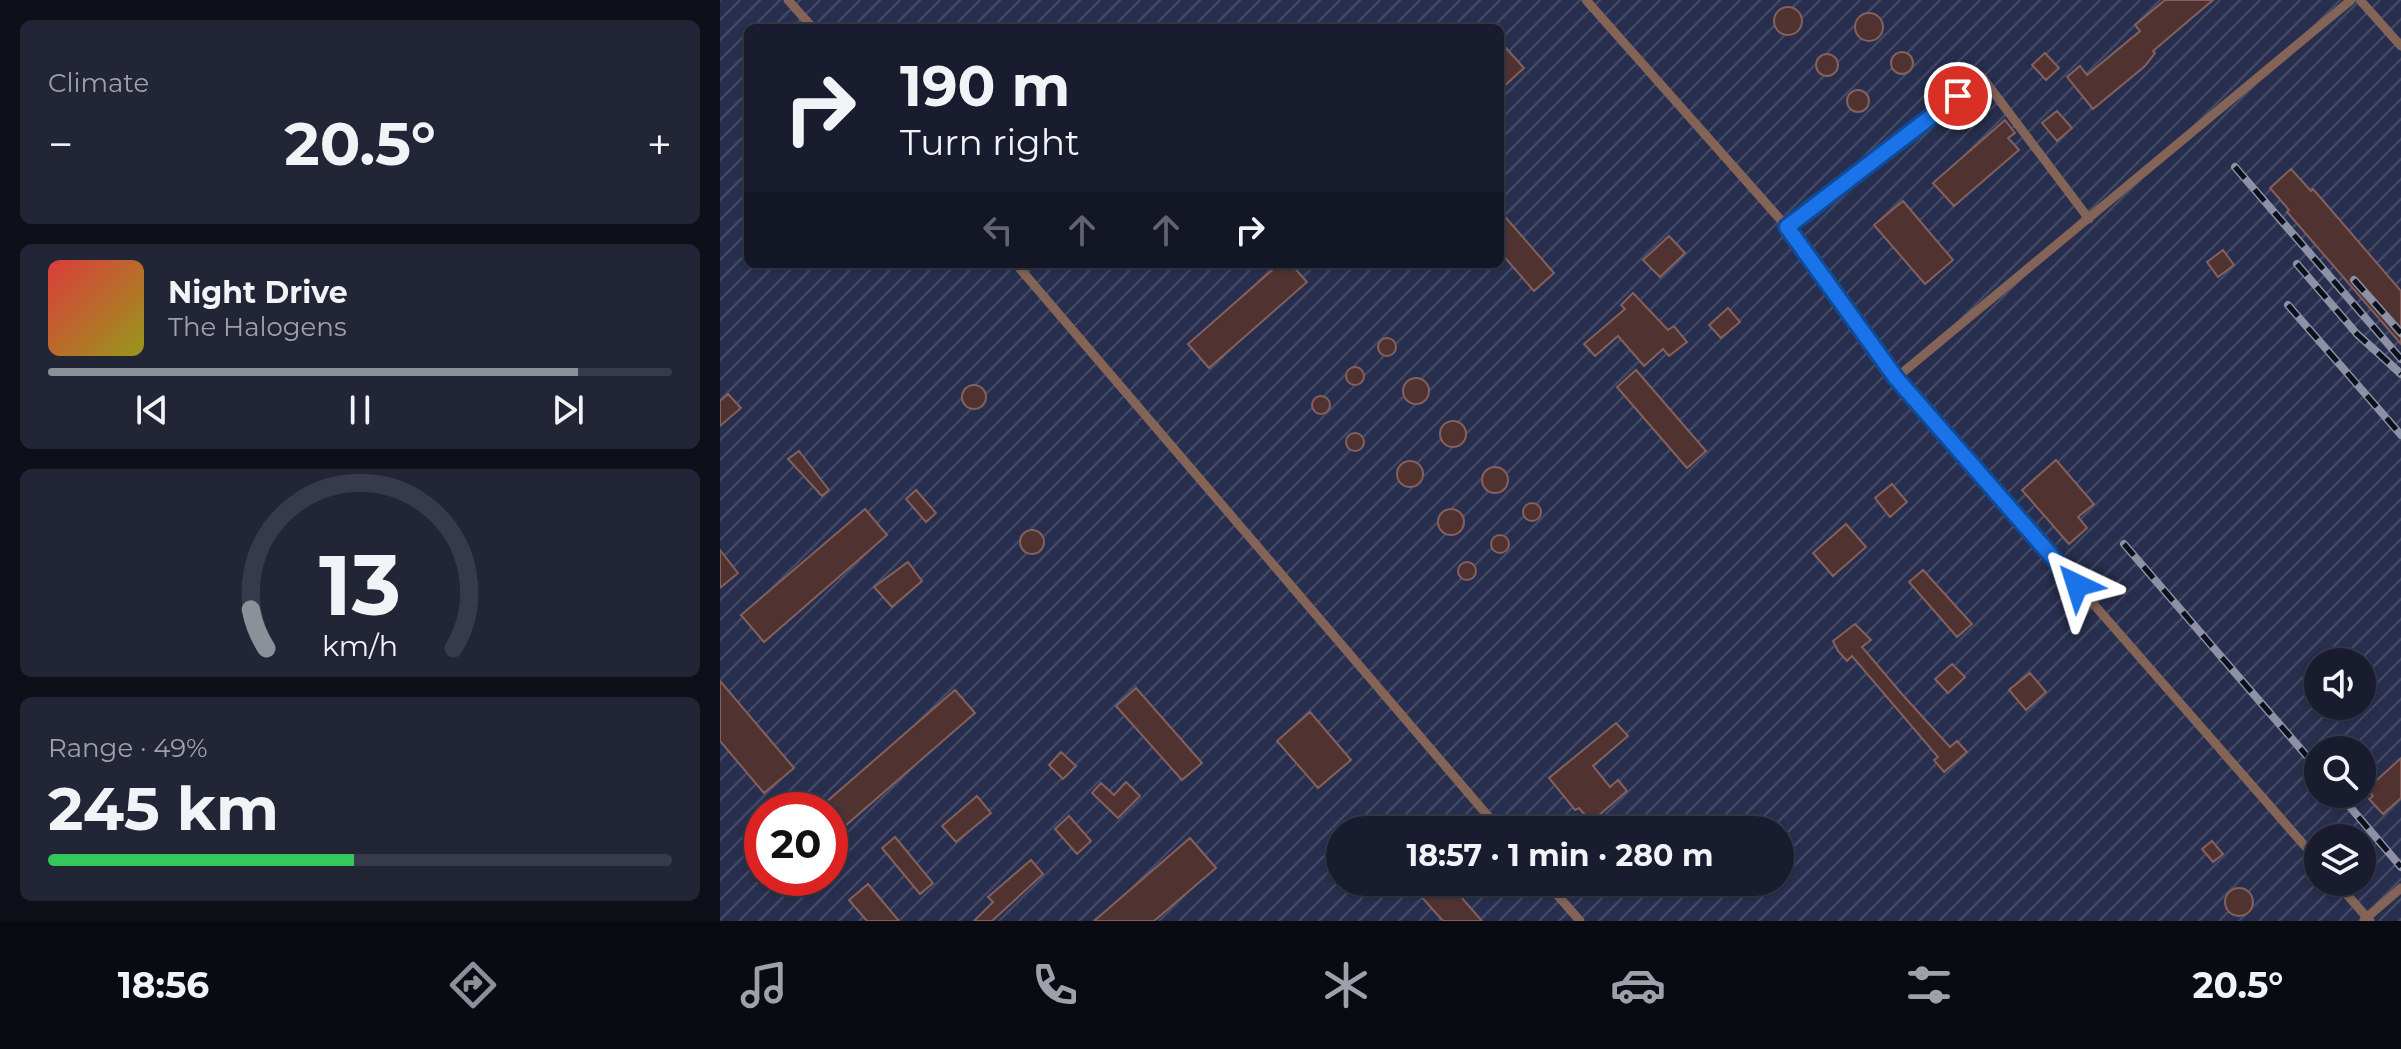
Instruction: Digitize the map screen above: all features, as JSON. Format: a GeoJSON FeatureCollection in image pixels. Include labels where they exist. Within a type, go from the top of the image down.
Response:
{"type":"FeatureCollection","features":[{"type":"Feature","properties":{"kind":"lane"},"geometry":{"type":"LineString","coordinates":[[788,0],[809,24]]}},
{"type":"Feature","properties":{"kind":"lane"},"geometry":{"type":"LineString","coordinates":[[1586,0],[1787,227],[1896,378],[2304,845]]}},
{"type":"Feature","properties":{"kind":"lane"},"geometry":{"type":"LineString","coordinates":[[1896,378],[2351,0]]}},
{"type":"Feature","properties":{"kind":"lane"},"geometry":{"type":"LineString","coordinates":[[2360,0],[2401,46]]}},
{"type":"Feature","properties":{"kind":"lane"},"geometry":{"type":"LineString","coordinates":[[1787,227],[1982,77],[2089,219]]}},
{"type":"Feature","properties":{"kind":"lane"},"geometry":{"type":"LineString","coordinates":[[1019,268],[1488,816]]}},
{"type":"Feature","properties":{"kind":"lane"},"geometry":{"type":"LineString","coordinates":[[2347,896],[2367,920],[2401,888]]}},
{"type":"Feature","properties":{"kind":"lane"},"geometry":{"type":"LineString","coordinates":[[1558,896],[1580,921]]}},
{"type":"Feature","properties":{"kind":"shaded area"},"geometry":{"type":"Polygon","coordinates":[[[720,0],[2401,0],[2401,921],[720,921],[720,0]]]}},
{"type":"Feature","properties":{"kind":"building"},"geometry":{"type":"Polygon","coordinates":[[[2165,0],[2213,0],[2153,51],[2155,53],[2145,66],[2093,109],[2067,77],[2080,66],[2087,75],[2140,31],[2135,25],[2165,0]]]}},
{"type":"Feature","properties":{"kind":"building"},"geometry":{"type":"Polygon","coordinates":[[[1788,7],[1798,11],[1802,21],[1798,31],[1788,35],[1778,31],[1774,21],[1778,11],[1788,7]]]}},
{"type":"Feature","properties":{"kind":"building"},"geometry":{"type":"Polygon","coordinates":[[[1869,13],[1879,17],[1883,27],[1879,37],[1869,41],[1859,37],[1855,27],[1859,17],[1869,13]]]}},
{"type":"Feature","properties":{"kind":"building"},"geometry":{"type":"Polygon","coordinates":[[[1506,48],[1524,68],[1504,86],[1506,48]]]}},
{"type":"Feature","properties":{"kind":"building"},"geometry":{"type":"Polygon","coordinates":[[[1902,52],[1910,55],[1913,63],[1910,71],[1902,74],[1894,71],[1891,63],[1894,55],[1902,52]]]}},
{"type":"Feature","properties":{"kind":"building"},"geometry":{"type":"Polygon","coordinates":[[[2045,53],[2059,68],[2046,80],[2032,65],[2045,53]]]}},
{"type":"Feature","properties":{"kind":"building"},"geometry":{"type":"Polygon","coordinates":[[[1827,54],[1835,57],[1838,65],[1835,73],[1827,76],[1819,73],[1816,65],[1819,57],[1827,54]]]}},
{"type":"Feature","properties":{"kind":"building"},"geometry":{"type":"Polygon","coordinates":[[[1858,90],[1866,93],[1869,101],[1866,109],[1858,112],[1850,109],[1847,101],[1850,93],[1858,90]]]}},
{"type":"Feature","properties":{"kind":"building"},"geometry":{"type":"Polygon","coordinates":[[[2057,111],[2072,128],[2057,141],[2042,123],[2057,111]]]}},
{"type":"Feature","properties":{"kind":"building"},"geometry":{"type":"Polygon","coordinates":[[[2005,120],[2015,133],[2008,138],[2019,150],[1954,206],[1933,183],[2005,120]]]}},
{"type":"Feature","properties":{"kind":"building"},"geometry":{"type":"Polygon","coordinates":[[[2291,169],[2311,191],[2313,189],[2401,291],[2401,344],[2287,212],[2289,210],[2270,188],[2291,169]]]}},
{"type":"Feature","properties":{"kind":"building"},"geometry":{"type":"Polygon","coordinates":[[[1903,201],[1953,260],[1925,284],[1874,225],[1903,201]]]}},
{"type":"Feature","properties":{"kind":"building"},"geometry":{"type":"Polygon","coordinates":[[[1504,216],[1554,273],[1534,291],[1504,257],[1504,216]]]}},
{"type":"Feature","properties":{"kind":"building"},"geometry":{"type":"Polygon","coordinates":[[[1669,236],[1685,253],[1660,277],[1643,260],[1669,236]]]}},
{"type":"Feature","properties":{"kind":"building"},"geometry":{"type":"Polygon","coordinates":[[[2223,250],[2234,265],[2218,277],[2207,262],[2223,250]]]}},
{"type":"Feature","properties":{"kind":"building"},"geometry":{"type":"Polygon","coordinates":[[[1274,268],[1295,268],[1307,282],[1209,368],[1188,344],[1274,268]]]}},
{"type":"Feature","properties":{"kind":"building"},"geometry":{"type":"Polygon","coordinates":[[[1633,293],[1668,330],[1674,326],[1687,342],[1669,356],[1663,349],[1644,366],[1618,336],[1595,356],[1584,344],[1625,309],[1621,305],[1633,293]]]}},
{"type":"Feature","properties":{"kind":"building"},"geometry":{"type":"Polygon","coordinates":[[[1728,308],[1740,322],[1721,338],[1709,325],[1728,308]]]}},
{"type":"Feature","properties":{"kind":"building"},"geometry":{"type":"Polygon","coordinates":[[[1383,338],[1391,338],[1396,347],[1394,354],[1383,356],[1378,351],[1378,343],[1383,338]]]}},
{"type":"Feature","properties":{"kind":"building"},"geometry":{"type":"Polygon","coordinates":[[[1351,367],[1359,367],[1364,376],[1362,383],[1351,385],[1346,380],[1346,372],[1351,367]]]}},
{"type":"Feature","properties":{"kind":"building"},"geometry":{"type":"Polygon","coordinates":[[[1636,370],[1706,451],[1687,468],[1617,387],[1636,370]]]}},
{"type":"Feature","properties":{"kind":"building"},"geometry":{"type":"Polygon","coordinates":[[[1416,378],[1425,382],[1429,391],[1425,400],[1416,404],[1407,400],[1403,391],[1407,382],[1416,378]]]}},
{"type":"Feature","properties":{"kind":"building"},"geometry":{"type":"Polygon","coordinates":[[[974,385],[985,392],[986,397],[979,408],[974,409],[963,402],[962,397],[969,386],[974,385]]]}},
{"type":"Feature","properties":{"kind":"building"},"geometry":{"type":"Polygon","coordinates":[[[728,394],[741,408],[720,426],[720,401],[728,394]]]}},
{"type":"Feature","properties":{"kind":"building"},"geometry":{"type":"Polygon","coordinates":[[[1317,396],[1325,396],[1330,405],[1328,412],[1317,414],[1312,409],[1312,401],[1317,396]]]}},
{"type":"Feature","properties":{"kind":"building"},"geometry":{"type":"Polygon","coordinates":[[[1453,421],[1462,425],[1466,434],[1462,443],[1453,447],[1444,443],[1440,434],[1444,425],[1453,421]]]}},
{"type":"Feature","properties":{"kind":"building"},"geometry":{"type":"Polygon","coordinates":[[[1351,433],[1359,433],[1364,442],[1362,449],[1351,451],[1346,446],[1346,438],[1351,433]]]}},
{"type":"Feature","properties":{"kind":"building"},"geometry":{"type":"Polygon","coordinates":[[[799,451],[829,490],[822,496],[788,459],[799,451]]]}},
{"type":"Feature","properties":{"kind":"building"},"geometry":{"type":"Polygon","coordinates":[[[2056,460],[2094,504],[2078,517],[2087,528],[2069,544],[2022,490],[2056,460]]]}},
{"type":"Feature","properties":{"kind":"building"},"geometry":{"type":"Polygon","coordinates":[[[1410,461],[1419,465],[1423,474],[1419,483],[1410,487],[1401,483],[1397,474],[1401,465],[1410,461]]]}},
{"type":"Feature","properties":{"kind":"building"},"geometry":{"type":"Polygon","coordinates":[[[1495,467],[1504,471],[1508,480],[1504,489],[1495,493],[1486,489],[1482,480],[1486,471],[1495,467]]]}},
{"type":"Feature","properties":{"kind":"building"},"geometry":{"type":"Polygon","coordinates":[[[1892,484],[1907,502],[1890,517],[1875,498],[1892,484]]]}},
{"type":"Feature","properties":{"kind":"building"},"geometry":{"type":"Polygon","coordinates":[[[916,490],[936,513],[926,522],[906,499],[916,490]]]}},
{"type":"Feature","properties":{"kind":"building"},"geometry":{"type":"Polygon","coordinates":[[[1528,503],[1536,503],[1541,512],[1539,519],[1528,521],[1523,516],[1523,508],[1528,503]]]}},
{"type":"Feature","properties":{"kind":"building"},"geometry":{"type":"Polygon","coordinates":[[[865,509],[887,535],[764,642],[741,615],[865,509]]]}},
{"type":"Feature","properties":{"kind":"building"},"geometry":{"type":"Polygon","coordinates":[[[1451,509],[1460,513],[1464,522],[1460,531],[1451,535],[1442,531],[1438,522],[1442,513],[1451,509]]]}},
{"type":"Feature","properties":{"kind":"building"},"geometry":{"type":"Polygon","coordinates":[[[1846,524],[1866,547],[1833,576],[1813,553],[1846,524]]]}},
{"type":"Feature","properties":{"kind":"building"},"geometry":{"type":"Polygon","coordinates":[[[1032,530],[1043,537],[1044,542],[1037,553],[1032,554],[1021,547],[1020,542],[1027,531],[1032,530]]]}},
{"type":"Feature","properties":{"kind":"building"},"geometry":{"type":"Polygon","coordinates":[[[1496,535],[1504,535],[1509,544],[1507,551],[1496,553],[1491,548],[1491,540],[1496,535]]]}},
{"type":"Feature","properties":{"kind":"building"},"geometry":{"type":"Polygon","coordinates":[[[720,550],[738,573],[720,588],[720,550]]]}},
{"type":"Feature","properties":{"kind":"building"},"geometry":{"type":"Polygon","coordinates":[[[908,562],[922,581],[892,607],[874,587],[908,562]]]}},
{"type":"Feature","properties":{"kind":"building"},"geometry":{"type":"Polygon","coordinates":[[[1463,562],[1471,562],[1476,571],[1474,578],[1463,580],[1458,575],[1458,567],[1463,562]]]}},
{"type":"Feature","properties":{"kind":"building"},"geometry":{"type":"Polygon","coordinates":[[[1923,570],[1972,624],[1957,637],[1909,582],[1923,570]]]}},
{"type":"Feature","properties":{"kind":"building"},"geometry":{"type":"Polygon","coordinates":[[[1855,624],[1871,640],[1862,647],[1901,693],[1950,747],[1957,741],[1967,752],[1944,772],[1934,760],[1938,757],[1852,656],[1847,661],[1838,651],[1833,641],[1855,624]]]}},
{"type":"Feature","properties":{"kind":"building"},"geometry":{"type":"Polygon","coordinates":[[[1952,664],[1965,677],[1948,693],[1935,679],[1952,664]]]}},
{"type":"Feature","properties":{"kind":"building"},"geometry":{"type":"Polygon","coordinates":[[[2030,673],[2046,692],[2026,710],[2009,690],[2030,673]]]}},
{"type":"Feature","properties":{"kind":"building"},"geometry":{"type":"Polygon","coordinates":[[[720,681],[794,768],[763,792],[720,741],[720,681]]]}},
{"type":"Feature","properties":{"kind":"building"},"geometry":{"type":"Polygon","coordinates":[[[1136,688],[1202,763],[1182,780],[1116,706],[1136,688]]]}},
{"type":"Feature","properties":{"kind":"building"},"geometry":{"type":"Polygon","coordinates":[[[955,690],[975,713],[848,823],[848,792],[838,792],[955,690]]]}},
{"type":"Feature","properties":{"kind":"building"},"geometry":{"type":"Polygon","coordinates":[[[1310,712],[1351,760],[1318,788],[1277,741],[1310,712]]]}},
{"type":"Feature","properties":{"kind":"building"},"geometry":{"type":"Polygon","coordinates":[[[1616,723],[1628,736],[1593,766],[1610,787],[1618,780],[1627,791],[1598,816],[1586,816],[1579,808],[1575,810],[1549,778],[1616,723]]]}},
{"type":"Feature","properties":{"kind":"building"},"geometry":{"type":"Polygon","coordinates":[[[1061,752],[1076,766],[1063,779],[1049,765],[1061,752]]]}},
{"type":"Feature","properties":{"kind":"building"},"geometry":{"type":"Polygon","coordinates":[[[2401,758],[2401,798],[2383,814],[2376,806],[2376,781],[2401,758]]]}},
{"type":"Feature","properties":{"kind":"building"},"geometry":{"type":"Polygon","coordinates":[[[1126,782],[1140,796],[1118,818],[1092,793],[1101,783],[1114,795],[1126,782]]]}},
{"type":"Feature","properties":{"kind":"building"},"geometry":{"type":"Polygon","coordinates":[[[977,796],[991,813],[956,842],[942,826],[977,796]]]}},
{"type":"Feature","properties":{"kind":"building"},"geometry":{"type":"Polygon","coordinates":[[[1069,816],[1091,841],[1077,854],[1055,829],[1069,816]]]}},
{"type":"Feature","properties":{"kind":"building"},"geometry":{"type":"Polygon","coordinates":[[[895,837],[933,883],[920,894],[882,848],[895,837]]]}},
{"type":"Feature","properties":{"kind":"building"},"geometry":{"type":"Polygon","coordinates":[[[1190,838],[1216,868],[1154,921],[1094,921],[1190,838]]]}},
{"type":"Feature","properties":{"kind":"building"},"geometry":{"type":"Polygon","coordinates":[[[2212,841],[2223,854],[2213,862],[2202,849],[2212,841]]]}},
{"type":"Feature","properties":{"kind":"building"},"geometry":{"type":"Polygon","coordinates":[[[1031,860],[1043,874],[992,921],[974,921],[993,902],[988,897],[1031,860]]]}},
{"type":"Feature","properties":{"kind":"building"},"geometry":{"type":"Polygon","coordinates":[[[868,884],[899,921],[867,921],[849,900],[868,884]]]}},
{"type":"Feature","properties":{"kind":"building"},"geometry":{"type":"Polygon","coordinates":[[[2239,888],[2249,892],[2253,902],[2249,912],[2239,916],[2229,912],[2225,902],[2229,892],[2239,888]]]}},
{"type":"Feature","properties":{"kind":"building"},"geometry":{"type":"Polygon","coordinates":[[[1421,896],[1460,896],[1482,921],[1443,921],[1421,896]]]}},
{"type":"Feature","properties":{"kind":"railway"},"geometry":{"type":"LineString","coordinates":[[2235,167],[2401,359]]}},
{"type":"Feature","properties":{"kind":"railway"},"geometry":{"type":"LineString","coordinates":[[2297,264],[2357,334],[2401,374]]}},
{"type":"Feature","properties":{"kind":"railway"},"geometry":{"type":"LineString","coordinates":[[2354,280],[2401,333]]}},
{"type":"Feature","properties":{"kind":"railway"},"geometry":{"type":"LineString","coordinates":[[2288,305],[2401,435]]}},
{"type":"Feature","properties":{"kind":"railway"},"geometry":{"type":"LineString","coordinates":[[2124,544],[2304,753]]}},
{"type":"Feature","properties":{"kind":"railway"},"geometry":{"type":"LineString","coordinates":[[2351,808],[2401,867]]}},
{"type":"Feature","properties":{"kind":"route"},"geometry":{"type":"LineString","coordinates":[[1958,96],[1787,227],[1896,378],[2077,585]]}}]}
